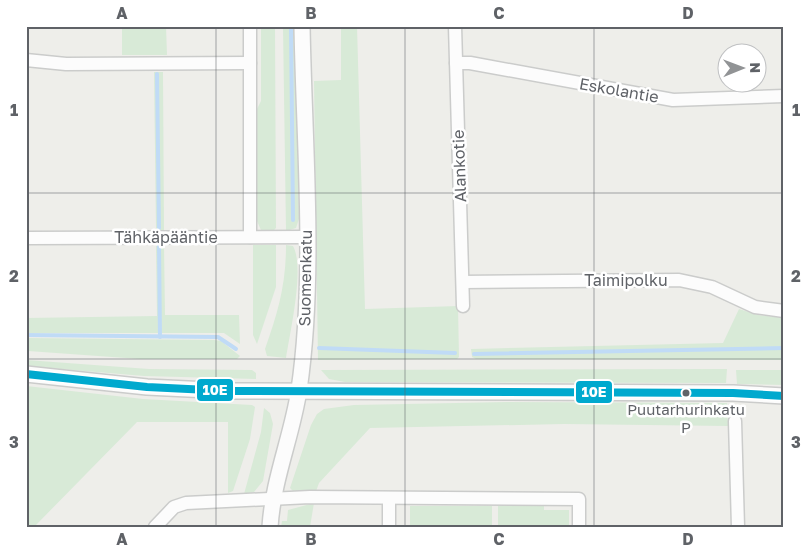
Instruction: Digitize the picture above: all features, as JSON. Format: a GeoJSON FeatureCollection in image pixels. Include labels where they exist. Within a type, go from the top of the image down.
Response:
{"type":"FeatureCollection","features":[{"type":"Feature","properties":{"kind":"street"},"geometry":{"type":"LineString","coordinates":[[250,26],[250,237]]}},
{"type":"Feature","properties":{"kind":"street","name":"Suomenkatu"},"geometry":{"type":"LineString","coordinates":[[270,527],[272,500],[299,391],[305,303],[306,237],[302,26]]}},
{"type":"Feature","properties":{"kind":"street","name":"Alankotie"},"geometry":{"type":"LineString","coordinates":[[455,26],[463,306]]}},
{"type":"Feature","properties":{"kind":"street"},"geometry":{"type":"LineString","coordinates":[[26,60],[66,64],[250,63]]}},
{"type":"Feature","properties":{"kind":"street","name":"Eskolantie"},"geometry":{"type":"LineString","coordinates":[[456,63],[479,64],[673,100],[784,96]]}},
{"type":"Feature","properties":{"kind":"street","name":"Tähkäpääntie"},"geometry":{"type":"LineString","coordinates":[[26,238],[306,237]]}},
{"type":"Feature","properties":{"kind":"street","name":"Taimipolku"},"geometry":{"type":"LineString","coordinates":[[463,282],[680,280],[712,287],[755,307],[784,311]]}},
{"type":"Feature","properties":{"kind":"street"},"geometry":{"type":"LineString","coordinates":[[26,374],[156,387],[299,391],[733,393],[784,396]]}},
{"type":"Feature","properties":{"kind":"street"},"geometry":{"type":"LineString","coordinates":[[735,421],[738,527]]}},
{"type":"Feature","properties":{"kind":"street"},"geometry":{"type":"LineString","coordinates":[[155,527],[174,507],[186,502],[310,497],[579,499],[579,527]]}},
{"type":"Feature","properties":{"kind":"street"},"geometry":{"type":"LineString","coordinates":[[389,499],[389,527]]}},
{"type":"Feature","properties":{"kind":"green space"},"geometry":{"type":"Polygon","coordinates":[[[122,26],[166,26],[167,55],[122,55],[122,26]]]}},
{"type":"Feature","properties":{"kind":"green space"},"geometry":{"type":"Polygon","coordinates":[[[261,26],[275,26],[276,228],[273,231],[261,230],[257,221],[257,109],[261,101],[261,26]]]}},
{"type":"Feature","properties":{"kind":"green space"},"geometry":{"type":"Polygon","coordinates":[[[283,26],[295,26],[299,219],[296,228],[286,231],[283,26]]]}},
{"type":"Feature","properties":{"kind":"green space"},"geometry":{"type":"Polygon","coordinates":[[[341,26],[357,26],[365,309],[458,306],[459,357],[457,359],[318,360],[314,81],[341,80],[341,26]]]}},
{"type":"Feature","properties":{"kind":"green space"},"geometry":{"type":"Polygon","coordinates":[[[154,72],[163,72],[164,231],[156,230],[154,72]]]}},
{"type":"Feature","properties":{"kind":"green space"},"geometry":{"type":"Polygon","coordinates":[[[164,245],[165,315],[239,315],[240,344],[224,333],[26,333],[26,318],[157,316],[156,246],[164,245]]]}},
{"type":"Feature","properties":{"kind":"green space"},"geometry":{"type":"Polygon","coordinates":[[[253,245],[276,245],[276,287],[257,344],[253,335],[253,245]]]}},
{"type":"Feature","properties":{"kind":"green space"},"geometry":{"type":"Polygon","coordinates":[[[286,245],[293,246],[298,269],[296,300],[286,358],[267,356],[265,349],[280,298],[285,273],[286,245]]]}},
{"type":"Feature","properties":{"kind":"green space"},"geometry":{"type":"Polygon","coordinates":[[[739,309],[758,315],[784,318],[784,360],[476,359],[472,357],[471,349],[723,343],[739,309]]]}},
{"type":"Feature","properties":{"kind":"green space"},"geometry":{"type":"Polygon","coordinates":[[[26,338],[214,340],[221,341],[240,356],[237,359],[140,359],[28,351],[26,338]]]}},
{"type":"Feature","properties":{"kind":"green space"},"geometry":{"type":"Polygon","coordinates":[[[26,360],[149,369],[252,370],[256,373],[256,379],[144,376],[26,366],[26,360]]]}},
{"type":"Feature","properties":{"kind":"green space"},"geometry":{"type":"Polygon","coordinates":[[[727,369],[726,383],[345,382],[329,379],[321,370],[727,369]]]}},
{"type":"Feature","properties":{"kind":"green space"},"geometry":{"type":"Polygon","coordinates":[[[736,370],[784,370],[784,385],[737,384],[736,370]]]}},
{"type":"Feature","properties":{"kind":"green space"},"geometry":{"type":"Polygon","coordinates":[[[26,386],[143,399],[252,405],[255,407],[250,439],[233,491],[228,493],[228,422],[137,422],[34,527],[26,527],[26,386]]]}},
{"type":"Feature","properties":{"kind":"green space"},"geometry":{"type":"Polygon","coordinates":[[[507,402],[727,403],[728,426],[564,424],[370,428],[319,483],[315,494],[295,493],[290,488],[311,425],[317,414],[324,409],[354,405],[507,402]]]}},
{"type":"Feature","properties":{"kind":"green space"},"geometry":{"type":"Polygon","coordinates":[[[264,408],[270,413],[273,424],[263,481],[254,492],[244,494],[261,432],[264,408]]]}},
{"type":"Feature","properties":{"kind":"green space"},"geometry":{"type":"Polygon","coordinates":[[[314,503],[310,527],[281,527],[282,521],[287,521],[288,510],[314,503]]]}},
{"type":"Feature","properties":{"kind":"green space"},"geometry":{"type":"Polygon","coordinates":[[[544,505],[544,510],[569,510],[569,527],[498,527],[498,506],[544,505]]]}},
{"type":"Feature","properties":{"kind":"green space"},"geometry":{"type":"Polygon","coordinates":[[[410,506],[492,506],[492,527],[410,527],[410,506]]]}},
{"type":"Feature","properties":{"kind":"waterway"},"geometry":{"type":"LineString","coordinates":[[291,26],[293,220]]}},
{"type":"Feature","properties":{"kind":"waterway"},"geometry":{"type":"LineString","coordinates":[[157,74],[159,228]]}},
{"type":"Feature","properties":{"kind":"waterway"},"geometry":{"type":"LineString","coordinates":[[159,245],[160,337]]}},
{"type":"Feature","properties":{"kind":"waterway"},"geometry":{"type":"LineString","coordinates":[[26,335],[218,337],[236,349]]}},
{"type":"Feature","properties":{"kind":"waterway"},"geometry":{"type":"LineString","coordinates":[[319,348],[455,353]]}},
{"type":"Feature","properties":{"kind":"waterway"},"geometry":{"type":"LineString","coordinates":[[474,354],[784,348]]}},
{"type":"Feature","properties":{"kind":"transit line","name":"10E"},"geometry":{"type":"LineString","coordinates":[[26,374],[147,387],[229,391],[733,393],[784,396]]}},
{"type":"Feature","properties":{"kind":"place","name":"Puutarhurinkatu P"},"geometry":{"type":"Point","coordinates":[686,393]}}]}
